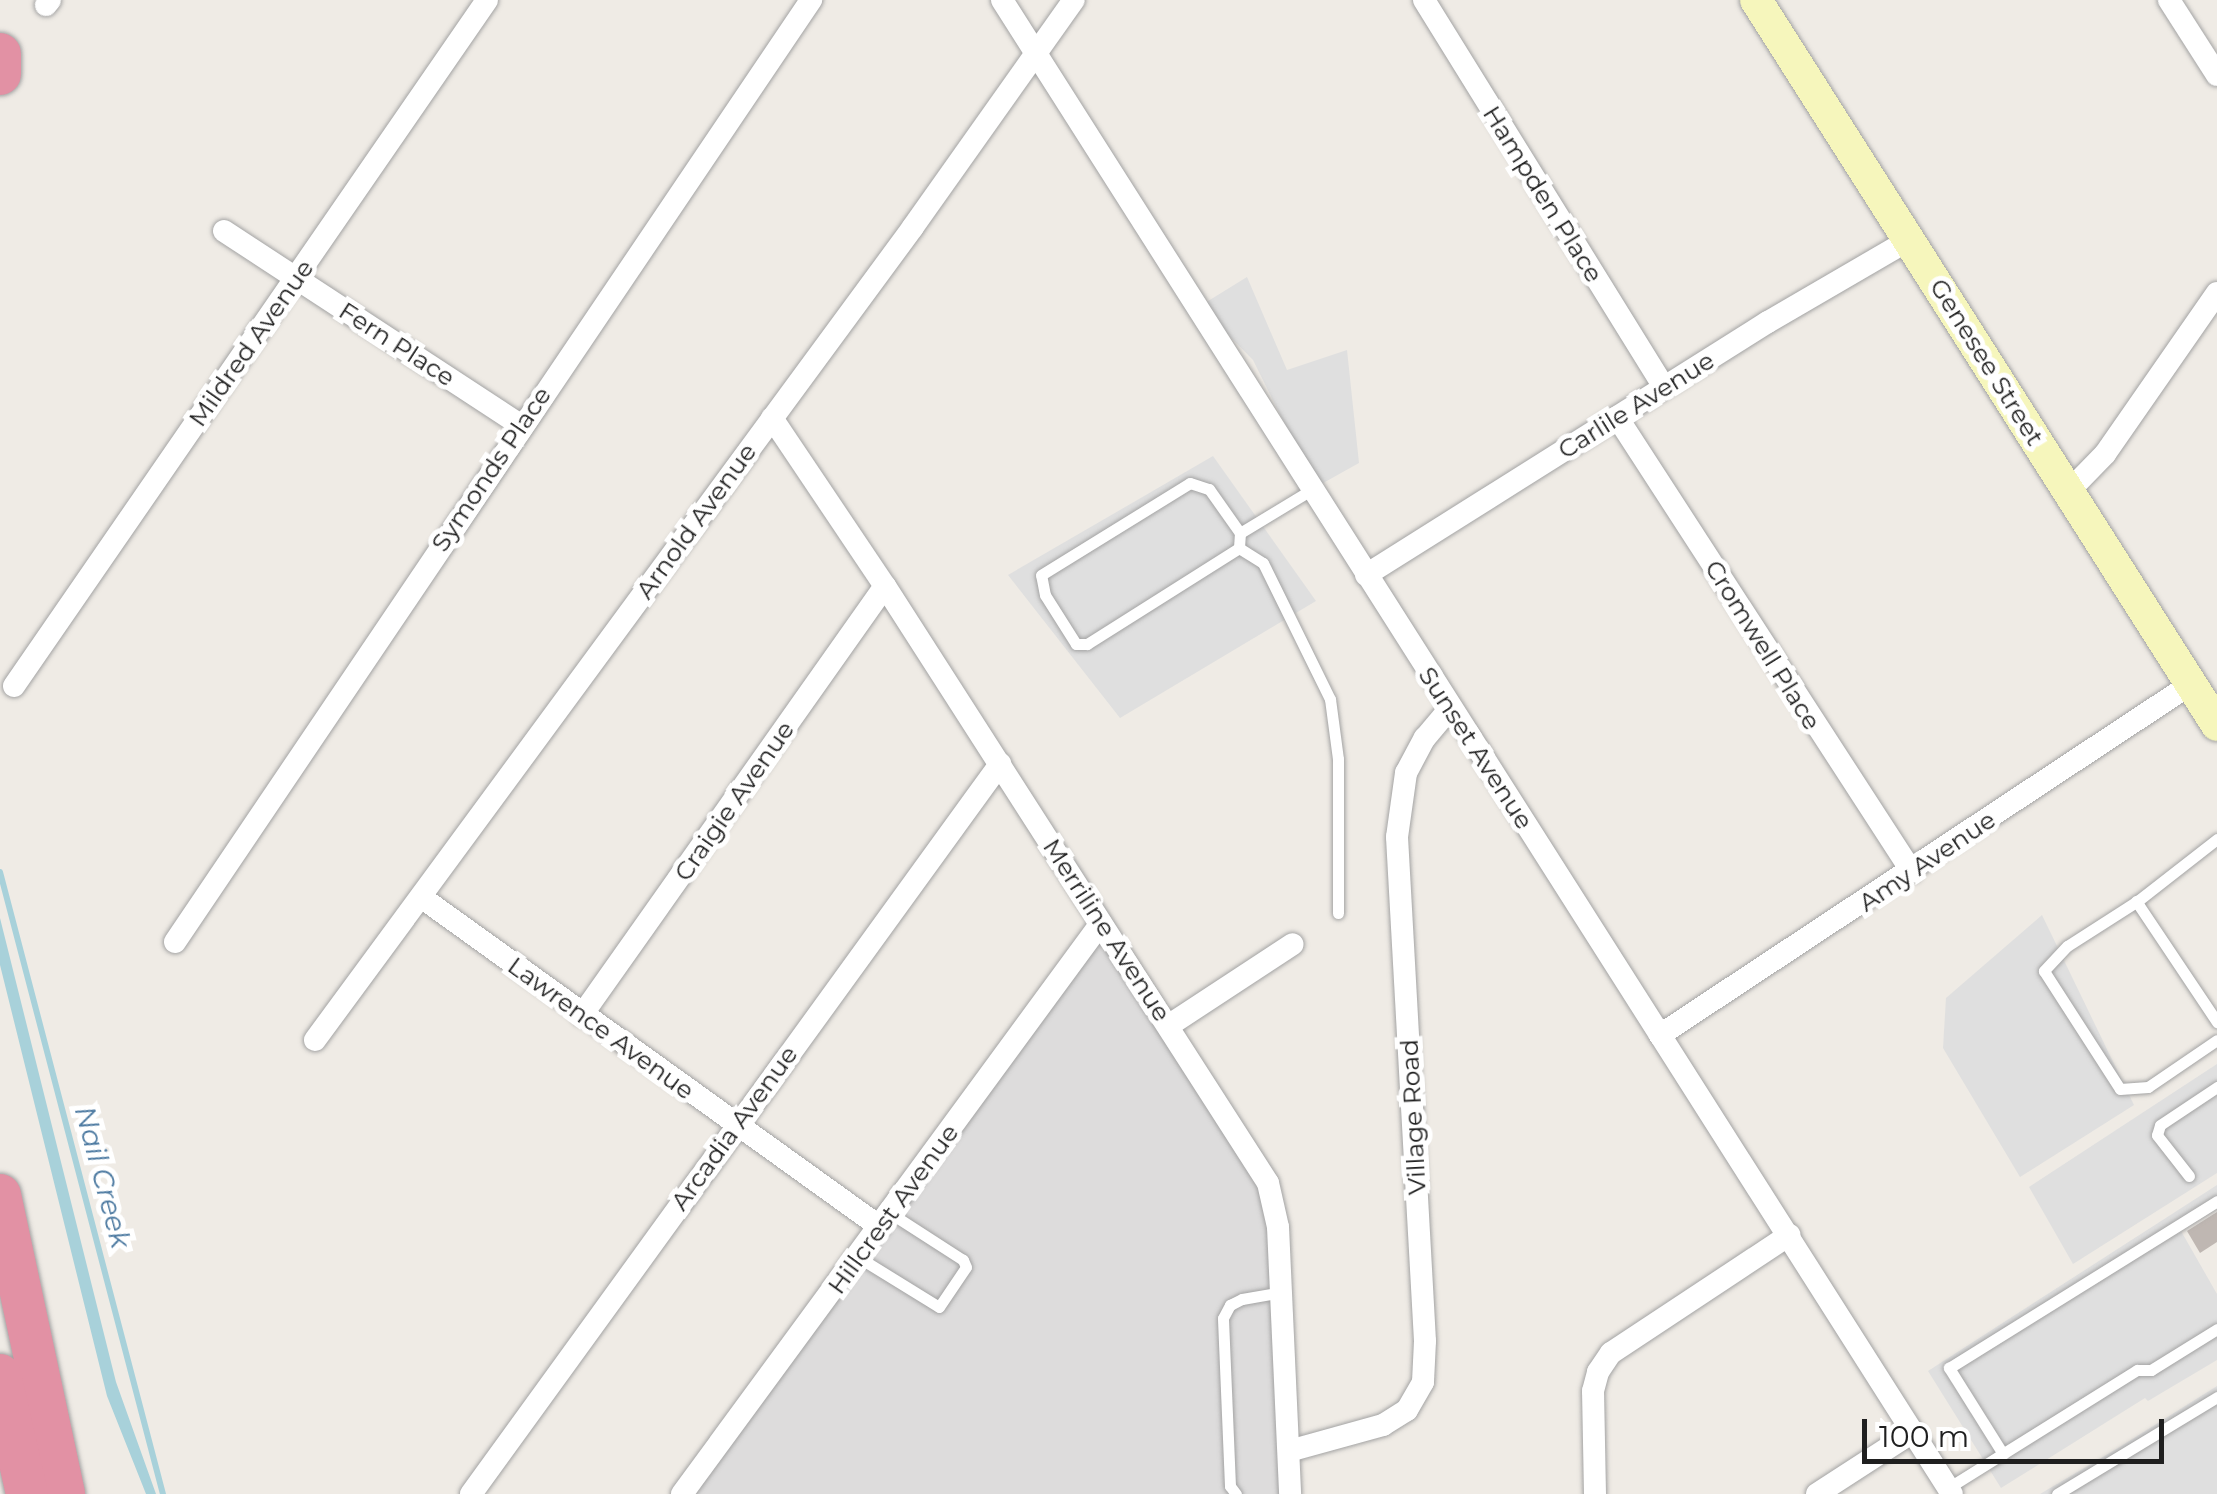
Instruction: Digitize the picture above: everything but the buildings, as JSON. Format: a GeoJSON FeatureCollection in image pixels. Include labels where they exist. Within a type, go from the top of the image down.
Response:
{"type":"FeatureCollection","features":[{"type":"Feature","properties":{"kind":"highway"},"geometry":{"type":"LineString","coordinates":[[0,54],[0,74]]}},
{"type":"Feature","properties":{"kind":"highway"},"geometry":{"type":"LineString","coordinates":[[0,1195],[64,1494]]}},
{"type":"Feature","properties":{"kind":"highway"},"geometry":{"type":"LineString","coordinates":[[0,1375],[27,1494]]}},
{"type":"Feature","properties":{"kind":"main road","name":"Genesee Street"},"geometry":{"type":"LineString","coordinates":[[1756,0],[2217,724]]}},
{"type":"Feature","properties":{"kind":"street","name":"Mildred Avenue"},"geometry":{"type":"LineString","coordinates":[[14,686],[487,0]]}},
{"type":"Feature","properties":{"kind":"street","name":"Symonds Place"},"geometry":{"type":"LineString","coordinates":[[175,942],[520,425],[811,0]]}},
{"type":"Feature","properties":{"kind":"street","name":"Sunset Avenue"},"geometry":{"type":"LineString","coordinates":[[1002,0],[1950,1491]]}},
{"type":"Feature","properties":{"kind":"street","name":"Arnold Avenue"},"geometry":{"type":"LineString","coordinates":[[316,1040],[1074,0]]}},
{"type":"Feature","properties":{"kind":"street","name":"Hampden Place"},"geometry":{"type":"LineString","coordinates":[[1424,0],[1664,387]]}},
{"type":"Feature","properties":{"kind":"street"},"geometry":{"type":"LineString","coordinates":[[2170,0],[2217,75]]}},
{"type":"Feature","properties":{"kind":"street","name":"Fern Place"},"geometry":{"type":"LineString","coordinates":[[224,231],[520,425]]}},
{"type":"Feature","properties":{"kind":"street","name":"Carlile Avenue"},"geometry":{"type":"LineString","coordinates":[[1366,576],[1664,387],[1909,240]]}},
{"type":"Feature","properties":{"kind":"street"},"geometry":{"type":"LineString","coordinates":[[2069,491],[2105,454],[2217,293]]}},
{"type":"Feature","properties":{"kind":"street","name":"Cromwell Place"},"geometry":{"type":"LineString","coordinates":[[1617,417],[1912,872]]}},
{"type":"Feature","properties":{"kind":"street","name":"Merriline Avenue"},"geometry":{"type":"LineString","coordinates":[[772,418],[886,586],[1268,1182],[1278,1227],[1290,1494]]}},
{"type":"Feature","properties":{"kind":"street","name":"Craigie Avenue"},"geometry":{"type":"LineString","coordinates":[[582,1015],[886,586]]}},
{"type":"Feature","properties":{"kind":"street","name":"Amy Avenue"},"geometry":{"type":"LineString","coordinates":[[1660,1035],[2191,684]]}},
{"type":"Feature","properties":{"kind":"street","name":"Village Road"},"geometry":{"type":"LineString","coordinates":[[1288,1451],[1382,1425],[1407,1410],[1423,1382],[1426,1341],[1397,837],[1406,773],[1425,738],[1450,708]]}},
{"type":"Feature","properties":{"kind":"street","name":"Arcadia Avenue"},"geometry":{"type":"LineString","coordinates":[[471,1494],[1000,764]]}},
{"type":"Feature","properties":{"kind":"street","name":"Lawrence Avenue"},"geometry":{"type":"LineString","coordinates":[[420,897],[736,1124],[885,1220]]}},
{"type":"Feature","properties":{"kind":"street","name":"Hillcrest Avenue"},"geometry":{"type":"LineString","coordinates":[[682,1494],[1102,923]]}},
{"type":"Feature","properties":{"kind":"street"},"geometry":{"type":"LineString","coordinates":[[1168,1026],[1292,944]]}},
{"type":"Feature","properties":{"kind":"street"},"geometry":{"type":"LineString","coordinates":[[1595,1494],[1593,1391],[1598,1372],[1612,1352],[1789,1236]]}},
{"type":"Feature","properties":{"kind":"street"},"geometry":{"type":"LineString","coordinates":[[1817,1494],[1913,1432]]}},
{"type":"Feature","properties":{"kind":"lane"},"geometry":{"type":"LineString","coordinates":[[1190,483],[1209,489],[1240,532],[1239,548],[1087,644],[1076,644],[1045,595],[1041,575],[1190,483]]}},
{"type":"Feature","properties":{"kind":"lane"},"geometry":{"type":"LineString","coordinates":[[1240,532],[1312,490]]}},
{"type":"Feature","properties":{"kind":"lane"},"geometry":{"type":"LineString","coordinates":[[1239,548],[1263,563],[1330,699],[1338,759],[1338,913]]}},
{"type":"Feature","properties":{"kind":"lane"},"geometry":{"type":"LineString","coordinates":[[2217,839],[2136,902],[2048,962],[2044,970],[2120,1089],[2148,1086],[2217,1040]]}},
{"type":"Feature","properties":{"kind":"lane"},"geometry":{"type":"LineString","coordinates":[[2136,902],[2217,1022]]}},
{"type":"Feature","properties":{"kind":"lane"},"geometry":{"type":"LineString","coordinates":[[2189,1176],[2158,1134],[2160,1125],[2217,1087]]}},
{"type":"Feature","properties":{"kind":"lane"},"geometry":{"type":"LineString","coordinates":[[2003,1454],[1949,1368],[2217,1201]]}},
{"type":"Feature","properties":{"kind":"lane"},"geometry":{"type":"LineString","coordinates":[[858,1257],[939,1307],[966,1267],[963,1260],[885,1220]]}},
{"type":"Feature","properties":{"kind":"lane"},"geometry":{"type":"LineString","coordinates":[[1236,1494],[1230,1486],[1223,1318],[1230,1305],[1242,1298],[1281,1292]]}},
{"type":"Feature","properties":{"kind":"lane"},"geometry":{"type":"LineString","coordinates":[[1950,1491],[2137,1370],[2150,1370],[2217,1329]]}},
{"type":"Feature","properties":{"kind":"lane"},"geometry":{"type":"LineString","coordinates":[[2056,1494],[2217,1396]]}},
{"type":"Feature","properties":{"kind":"shaded area"},"geometry":{"type":"Polygon","coordinates":[[[1247,277],[1287,370],[1347,350],[1359,463],[1316,487],[1253,360],[1200,306],[1247,277]]]}},
{"type":"Feature","properties":{"kind":"shaded area"},"geometry":{"type":"Polygon","coordinates":[[[1213,456],[1316,601],[1120,718],[1008,575],[1213,456]]]}},
{"type":"Feature","properties":{"kind":"shaded area"},"geometry":{"type":"Polygon","coordinates":[[[2042,915],[2134,1105],[2020,1177],[1943,1048],[1946,998],[2042,915]]]}},
{"type":"Feature","properties":{"kind":"shaded area"},"geometry":{"type":"Polygon","coordinates":[[[1101,923],[1268,1183],[1290,1494],[682,1494],[1101,923]]]}},
{"type":"Feature","properties":{"kind":"shaded area"},"geometry":{"type":"Polygon","coordinates":[[[2217,1064],[2217,1173],[2073,1264],[2029,1187],[2217,1064]]]}},
{"type":"Feature","properties":{"kind":"shaded area"},"geometry":{"type":"Polygon","coordinates":[[[2217,1185],[2217,1209],[2181,1231],[2217,1294],[2217,1360],[2148,1401],[2145,1398],[2001,1488],[1928,1371],[2217,1185]]]}},
{"type":"Feature","properties":{"kind":"shaded area"},"geometry":{"type":"Polygon","coordinates":[[[2217,1386],[2217,1494],[2040,1494],[2118,1448],[2217,1386]]]}},
{"type":"Feature","properties":{"kind":"water"},"geometry":{"type":"Polygon","coordinates":[[[0,918],[116,1382],[156,1494],[146,1494],[107,1396],[0,965],[0,918]]]}},
{"type":"Feature","properties":{"kind":"waterway","name":"Nail Creek"},"geometry":{"type":"LineString","coordinates":[[0,872],[163,1494]]}}]}
